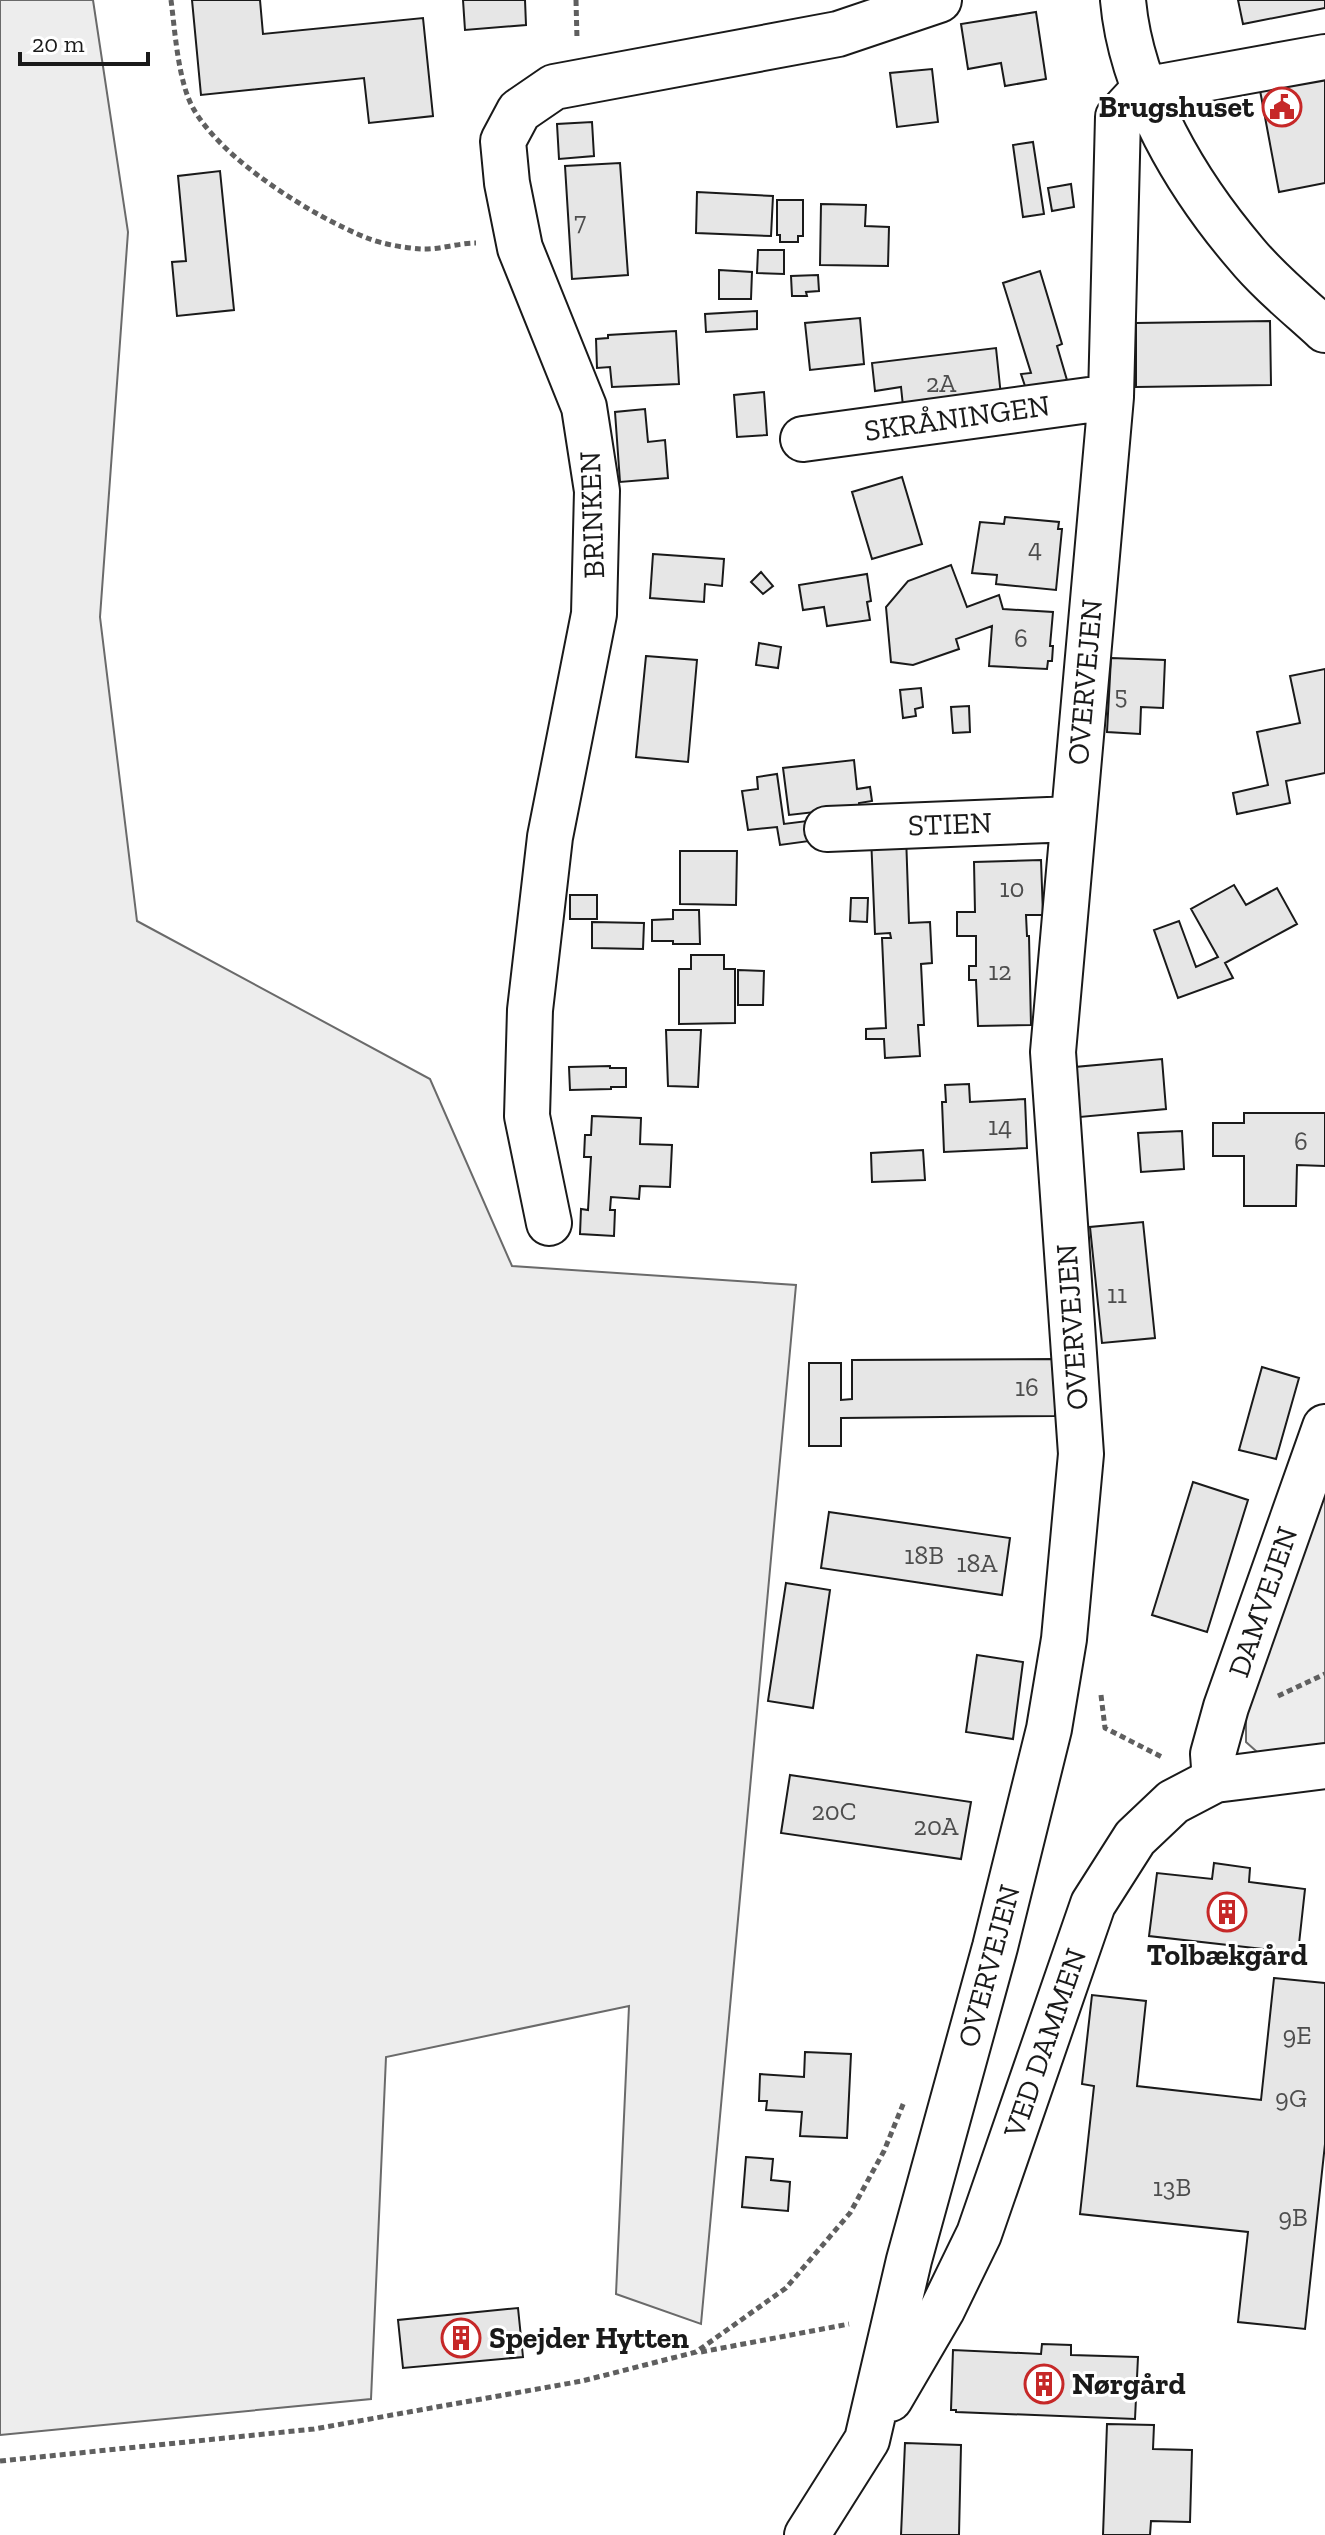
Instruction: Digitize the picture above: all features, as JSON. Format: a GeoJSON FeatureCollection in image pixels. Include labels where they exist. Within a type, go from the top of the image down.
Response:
{"type":"FeatureCollection","features":[{"type":"Feature","properties":{"kind":"street","name":"BRINKEN"},"geometry":{"type":"LineString","coordinates":[[549,1223],[527,1116],[530,1010],[550,837],[594,614],[597,491],[584,407],[520,248],[507,183],[503,141],[519,111],[554,87],[838,34],[939,0]]}},
{"type":"Feature","properties":{"kind":"street"},"geometry":{"type":"LineString","coordinates":[[1123,0],[1124,16],[1143,90],[1179,163],[1246,255],[1325,330]]}},
{"type":"Feature","properties":{"kind":"street"},"geometry":{"type":"LineString","coordinates":[[1143,90],[1325,57]]}},
{"type":"Feature","properties":{"kind":"street","name":"OVERVEJEN"},"geometry":{"type":"LineString","coordinates":[[807,2535],[867,2440],[909,2260],[1035,1788],[1049,1729],[1064,1639],[1081,1454],[1053,1052],[1111,397],[1118,117],[1143,90]]}},
{"type":"Feature","properties":{"kind":"street","name":"SKRÅNINGEN"},"geometry":{"type":"LineString","coordinates":[[803,439],[1111,397]]}},
{"type":"Feature","properties":{"kind":"street","name":"STIEN"},"geometry":{"type":"LineString","coordinates":[[827,829],[1073,819]]}},
{"type":"Feature","properties":{"kind":"street","name":"DAMVEJEN"},"geometry":{"type":"LineString","coordinates":[[1215,1780],[1213,1754],[1226,1707],[1325,1427]]}},
{"type":"Feature","properties":{"kind":"street","name":"VED DAMMEN"},"geometry":{"type":"LineString","coordinates":[[867,2440],[942,2310],[979,2234],[1093,1904],[1135,1838],[1173,1802],[1215,1780],[1325,1766]]}},
{"type":"Feature","properties":{"kind":"path"},"geometry":{"type":"LineString","coordinates":[[171,0],[180,65],[192,107],[218,139],[258,175],[303,205],[369,240],[422,249],[472,243],[520,248]]}},
{"type":"Feature","properties":{"kind":"path"},"geometry":{"type":"LineString","coordinates":[[1100,1687],[1105,1728],[1143,1749]]}},
{"type":"Feature","properties":{"kind":"path"},"geometry":{"type":"LineString","coordinates":[[696,2352],[786,2288],[850,2213],[884,2151],[908,2092]]}},
{"type":"Feature","properties":{"kind":"path"},"geometry":{"type":"LineString","coordinates":[[0,2461],[314,2429],[582,2381],[696,2352],[897,2315]]}},
{"type":"Feature","properties":{"kind":"shaded area"},"geometry":{"type":"Polygon","coordinates":[[[0,0],[93,0],[128,232],[100,617],[137,921],[430,1079],[512,1266],[796,1285],[701,2324],[616,2294],[629,2006],[386,2057],[371,2399],[0,2435],[0,0]]]}},
{"type":"Feature","properties":{"kind":"shaded area"},"geometry":{"type":"Polygon","coordinates":[[[1325,1474],[1325,1749],[1265,1759],[1246,1742],[1246,1709],[1325,1474]]]}},
{"type":"Feature","properties":{"kind":"building"},"geometry":{"type":"Polygon","coordinates":[[[192,0],[260,0],[263,34],[423,18],[433,116],[369,123],[364,78],[201,95],[192,0]]]}},
{"type":"Feature","properties":{"kind":"building"},"geometry":{"type":"Polygon","coordinates":[[[463,0],[525,0],[526,25],[465,30],[463,0]]]}},
{"type":"Feature","properties":{"kind":"building"},"geometry":{"type":"Polygon","coordinates":[[[1238,0],[1325,0],[1325,8],[1243,24],[1238,0]]]}},
{"type":"Feature","properties":{"kind":"building"},"geometry":{"type":"Polygon","coordinates":[[[1036,12],[1046,79],[1005,86],[1001,63],[968,69],[961,24],[1036,12]]]}},
{"type":"Feature","properties":{"kind":"building"},"geometry":{"type":"Polygon","coordinates":[[[932,69],[938,122],[897,127],[890,73],[932,69]]]}},
{"type":"Feature","properties":{"kind":"building"},"geometry":{"type":"Polygon","coordinates":[[[1325,73],[1325,183],[1279,192],[1259,85],[1325,73]]]}},
{"type":"Feature","properties":{"kind":"building"},"geometry":{"type":"Polygon","coordinates":[[[592,122],[594,156],[559,159],[557,124],[592,122]]]}},
{"type":"Feature","properties":{"kind":"building"},"geometry":{"type":"Polygon","coordinates":[[[1033,142],[1044,214],[1023,217],[1013,145],[1033,142]]]}},
{"type":"Feature","properties":{"kind":"building"},"geometry":{"type":"Polygon","coordinates":[[[620,163],[628,275],[572,279],[565,166],[620,163]]]}},
{"type":"Feature","properties":{"kind":"building"},"geometry":{"type":"Polygon","coordinates":[[[220,171],[234,310],[177,316],[172,262],[186,261],[178,176],[220,171]]]}},
{"type":"Feature","properties":{"kind":"building"},"geometry":{"type":"Polygon","coordinates":[[[1071,184],[1074,207],[1052,211],[1048,188],[1071,184]]]}},
{"type":"Feature","properties":{"kind":"building"},"geometry":{"type":"Polygon","coordinates":[[[697,192],[773,196],[771,236],[696,233],[697,192]]]}},
{"type":"Feature","properties":{"kind":"building"},"geometry":{"type":"Polygon","coordinates":[[[777,200],[803,200],[803,236],[798,236],[798,242],[780,242],[780,235],[777,235],[777,200]]]}},
{"type":"Feature","properties":{"kind":"building"},"geometry":{"type":"Polygon","coordinates":[[[821,204],[866,205],[865,226],[889,227],[888,266],[820,265],[821,204]]]}},
{"type":"Feature","properties":{"kind":"building"},"geometry":{"type":"Polygon","coordinates":[[[758,250],[784,250],[784,274],[757,273],[758,250]]]}},
{"type":"Feature","properties":{"kind":"building"},"geometry":{"type":"Polygon","coordinates":[[[719,270],[752,272],[751,299],[719,299],[719,270]]]}},
{"type":"Feature","properties":{"kind":"building"},"geometry":{"type":"Polygon","coordinates":[[[1040,271],[1062,344],[1057,346],[1069,387],[1027,392],[1021,374],[1031,373],[1003,283],[1040,271]]]}},
{"type":"Feature","properties":{"kind":"building"},"geometry":{"type":"Polygon","coordinates":[[[818,275],[819,291],[806,292],[807,296],[792,296],[791,276],[818,275]]]}},
{"type":"Feature","properties":{"kind":"building"},"geometry":{"type":"Polygon","coordinates":[[[757,311],[757,329],[706,332],[705,314],[757,311]]]}},
{"type":"Feature","properties":{"kind":"building"},"geometry":{"type":"Polygon","coordinates":[[[860,318],[864,364],[810,370],[805,323],[860,318]]]}},
{"type":"Feature","properties":{"kind":"building"},"geometry":{"type":"Polygon","coordinates":[[[1270,321],[1271,385],[1136,387],[1136,323],[1270,321]]]}},
{"type":"Feature","properties":{"kind":"building"},"geometry":{"type":"Polygon","coordinates":[[[676,331],[679,384],[612,387],[610,367],[597,368],[596,339],[608,338],[608,335],[676,331]]]}},
{"type":"Feature","properties":{"kind":"building"},"geometry":{"type":"Polygon","coordinates":[[[996,348],[1001,396],[903,406],[901,387],[875,391],[872,363],[996,348]]]}},
{"type":"Feature","properties":{"kind":"building"},"geometry":{"type":"Polygon","coordinates":[[[764,392],[767,435],[737,437],[734,395],[764,392]]]}},
{"type":"Feature","properties":{"kind":"building"},"geometry":{"type":"Polygon","coordinates":[[[645,409],[648,442],[665,440],[668,478],[620,482],[615,412],[645,409]]]}},
{"type":"Feature","properties":{"kind":"building"},"geometry":{"type":"Polygon","coordinates":[[[902,477],[922,544],[872,559],[852,492],[902,477]]]}},
{"type":"Feature","properties":{"kind":"building"},"geometry":{"type":"Polygon","coordinates":[[[1005,517],[1059,522],[1058,529],[1062,529],[1056,590],[996,584],[997,575],[972,573],[980,522],[1004,524],[1005,517]]]}},
{"type":"Feature","properties":{"kind":"building"},"geometry":{"type":"Polygon","coordinates":[[[653,554],[724,559],[722,586],[705,584],[704,602],[650,598],[653,554]]]}},
{"type":"Feature","properties":{"kind":"building"},"geometry":{"type":"Polygon","coordinates":[[[951,565],[967,607],[999,595],[1003,609],[1053,612],[1052,661],[1048,661],[1047,669],[989,666],[992,626],[956,639],[959,649],[913,665],[891,662],[886,607],[908,581],[951,565]]]}},
{"type":"Feature","properties":{"kind":"building"},"geometry":{"type":"Polygon","coordinates":[[[761,572],[773,586],[763,594],[751,582],[761,572]]]}},
{"type":"Feature","properties":{"kind":"building"},"geometry":{"type":"Polygon","coordinates":[[[867,574],[870,620],[827,626],[824,607],[803,610],[799,585],[867,574]]]}},
{"type":"Feature","properties":{"kind":"building"},"geometry":{"type":"Polygon","coordinates":[[[759,643],[781,647],[778,668],[756,665],[759,643]]]}},
{"type":"Feature","properties":{"kind":"building"},"geometry":{"type":"Polygon","coordinates":[[[646,656],[697,660],[688,762],[636,757],[646,656]]]}},
{"type":"Feature","properties":{"kind":"building"},"geometry":{"type":"Polygon","coordinates":[[[1111,658],[1165,660],[1163,708],[1141,707],[1140,734],[1107,732],[1111,658]]]}},
{"type":"Feature","properties":{"kind":"building"},"geometry":{"type":"Polygon","coordinates":[[[1325,669],[1325,773],[1286,781],[1290,803],[1237,814],[1233,793],[1268,785],[1257,732],[1300,723],[1290,676],[1325,669]]]}},
{"type":"Feature","properties":{"kind":"building"},"geometry":{"type":"Polygon","coordinates":[[[921,688],[923,707],[915,709],[916,716],[903,718],[900,690],[921,688]]]}},
{"type":"Feature","properties":{"kind":"building"},"geometry":{"type":"Polygon","coordinates":[[[969,706],[970,732],[953,733],[951,707],[969,706]]]}},
{"type":"Feature","properties":{"kind":"building"},"geometry":{"type":"Polygon","coordinates":[[[854,760],[857,789],[870,787],[872,801],[859,803],[859,807],[789,815],[783,768],[854,760]]]}},
{"type":"Feature","properties":{"kind":"building"},"geometry":{"type":"Polygon","coordinates":[[[777,774],[784,824],[815,820],[817,840],[780,845],[777,827],[748,830],[742,791],[758,789],[757,777],[777,774]]]}},
{"type":"Feature","properties":{"kind":"building"},"geometry":{"type":"Polygon","coordinates":[[[906,835],[909,923],[930,922],[932,963],[921,964],[924,1025],[918,1025],[920,1056],[885,1058],[884,1039],[866,1039],[866,1029],[886,1028],[882,938],[891,938],[890,933],[875,934],[871,836],[906,835]]]}},
{"type":"Feature","properties":{"kind":"building"},"geometry":{"type":"Polygon","coordinates":[[[680,851],[737,851],[736,905],[680,904],[680,851]]]}},
{"type":"Feature","properties":{"kind":"building"},"geometry":{"type":"Polygon","coordinates":[[[1041,860],[1043,915],[1026,915],[1031,1025],[978,1026],[976,980],[969,980],[969,966],[976,966],[976,936],[957,936],[957,912],[975,912],[974,862],[1041,860]]]}},
{"type":"Feature","properties":{"kind":"building"},"geometry":{"type":"Polygon","coordinates":[[[1234,885],[1246,905],[1277,888],[1297,924],[1225,963],[1233,978],[1178,998],[1154,930],[1179,921],[1196,967],[1218,957],[1191,909],[1234,885]]]}},
{"type":"Feature","properties":{"kind":"building"},"geometry":{"type":"Polygon","coordinates":[[[570,895],[597,895],[597,919],[570,919],[570,895]]]}},
{"type":"Feature","properties":{"kind":"building"},"geometry":{"type":"Polygon","coordinates":[[[851,898],[868,898],[867,922],[850,921],[851,898]]]}},
{"type":"Feature","properties":{"kind":"building"},"geometry":{"type":"Polygon","coordinates":[[[673,910],[699,910],[700,944],[652,941],[652,920],[673,919],[673,910]]]}},
{"type":"Feature","properties":{"kind":"building"},"geometry":{"type":"Polygon","coordinates":[[[592,922],[644,923],[643,949],[592,948],[592,922]]]}},
{"type":"Feature","properties":{"kind":"building"},"geometry":{"type":"Polygon","coordinates":[[[691,955],[724,955],[724,969],[735,969],[735,1023],[679,1024],[679,969],[691,969],[691,955]]]}},
{"type":"Feature","properties":{"kind":"building"},"geometry":{"type":"Polygon","coordinates":[[[738,970],[764,971],[763,1005],[738,1005],[738,970]]]}},
{"type":"Feature","properties":{"kind":"building"},"geometry":{"type":"Polygon","coordinates":[[[666,1030],[701,1030],[698,1087],[668,1086],[666,1030]]]}},
{"type":"Feature","properties":{"kind":"building"},"geometry":{"type":"Polygon","coordinates":[[[1162,1059],[1166,1109],[1080,1117],[1075,1067],[1162,1059]]]}},
{"type":"Feature","properties":{"kind":"building"},"geometry":{"type":"Polygon","coordinates":[[[569,1067],[626,1068],[626,1087],[570,1090],[569,1067]]]}},
{"type":"Feature","properties":{"kind":"building"},"geometry":{"type":"Polygon","coordinates":[[[969,1084],[970,1102],[1025,1099],[1027,1148],[944,1152],[942,1102],[946,1102],[945,1085],[969,1084]]]}},
{"type":"Feature","properties":{"kind":"building"},"geometry":{"type":"Polygon","coordinates":[[[1244,1113],[1325,1113],[1325,1166],[1297,1165],[1296,1206],[1244,1206],[1244,1156],[1213,1156],[1213,1123],[1244,1123],[1244,1113]]]}},
{"type":"Feature","properties":{"kind":"building"},"geometry":{"type":"Polygon","coordinates":[[[592,1116],[641,1118],[640,1144],[672,1145],[670,1187],[640,1186],[639,1199],[611,1197],[610,1210],[615,1210],[614,1236],[580,1234],[581,1209],[588,1210],[591,1157],[584,1157],[585,1135],[591,1135],[592,1116]]]}},
{"type":"Feature","properties":{"kind":"building"},"geometry":{"type":"Polygon","coordinates":[[[1182,1131],[1184,1169],[1141,1172],[1138,1133],[1182,1131]]]}},
{"type":"Feature","properties":{"kind":"building"},"geometry":{"type":"Polygon","coordinates":[[[923,1150],[925,1180],[872,1182],[871,1153],[923,1150]]]}},
{"type":"Feature","properties":{"kind":"building"},"geometry":{"type":"Polygon","coordinates":[[[1143,1222],[1155,1338],[1102,1343],[1090,1227],[1143,1222]]]}},
{"type":"Feature","properties":{"kind":"building"},"geometry":{"type":"Polygon","coordinates":[[[1055,1359],[1055,1416],[841,1418],[841,1446],[809,1446],[809,1363],[841,1363],[841,1400],[852,1399],[852,1360],[1055,1359]]]}},
{"type":"Feature","properties":{"kind":"building"},"geometry":{"type":"Polygon","coordinates":[[[1262,1367],[1299,1378],[1276,1459],[1239,1450],[1262,1367]]]}},
{"type":"Feature","properties":{"kind":"building"},"geometry":{"type":"Polygon","coordinates":[[[1193,1482],[1248,1500],[1207,1632],[1152,1615],[1193,1482]]]}},
{"type":"Feature","properties":{"kind":"building"},"geometry":{"type":"Polygon","coordinates":[[[829,1512],[1010,1538],[1002,1595],[821,1568],[829,1512]]]}},
{"type":"Feature","properties":{"kind":"building"},"geometry":{"type":"Polygon","coordinates":[[[786,1583],[830,1590],[813,1708],[768,1701],[786,1583]]]}},
{"type":"Feature","properties":{"kind":"building"},"geometry":{"type":"Polygon","coordinates":[[[977,1655],[1023,1662],[1013,1739],[966,1732],[977,1655]]]}},
{"type":"Feature","properties":{"kind":"building"},"geometry":{"type":"Polygon","coordinates":[[[790,1775],[971,1802],[961,1859],[781,1833],[790,1775]]]}},
{"type":"Feature","properties":{"kind":"building","name":"Tolbækgård"},"geometry":{"type":"Polygon","coordinates":[[[1214,1863],[1250,1868],[1249,1882],[1305,1889],[1298,1953],[1149,1936],[1157,1873],[1212,1879],[1214,1863]]]}},
{"type":"Feature","properties":{"kind":"building"},"geometry":{"type":"Polygon","coordinates":[[[1274,1978],[1325,1983],[1325,2144],[1305,2329],[1238,2322],[1248,2232],[1080,2214],[1094,2086],[1082,2084],[1092,1995],[1146,2001],[1137,2086],[1261,2100],[1274,1978]]]}},
{"type":"Feature","properties":{"kind":"building"},"geometry":{"type":"Polygon","coordinates":[[[805,2052],[851,2054],[847,2138],[800,2136],[802,2112],[766,2110],[767,2101],[759,2101],[760,2074],[804,2077],[805,2052]]]}},
{"type":"Feature","properties":{"kind":"building"},"geometry":{"type":"Polygon","coordinates":[[[746,2157],[773,2159],[771,2180],[790,2182],[788,2211],[742,2207],[746,2157]]]}},
{"type":"Feature","properties":{"kind":"building","name":"Spejder Hytten"},"geometry":{"type":"Polygon","coordinates":[[[518,2308],[523,2357],[403,2368],[398,2320],[518,2308]]]}},
{"type":"Feature","properties":{"kind":"building","name":"Nørgård"},"geometry":{"type":"Polygon","coordinates":[[[1042,2344],[1071,2345],[1071,2355],[1138,2357],[1135,2419],[951,2410],[953,2350],[1041,2354],[1042,2344]]]}},
{"type":"Feature","properties":{"kind":"building"},"geometry":{"type":"Polygon","coordinates":[[[1107,2424],[1154,2425],[1153,2449],[1192,2450],[1190,2522],[1151,2521],[1150,2535],[1103,2535],[1107,2424]]]}},
{"type":"Feature","properties":{"kind":"building"},"geometry":{"type":"Polygon","coordinates":[[[905,2443],[961,2445],[959,2535],[901,2535],[905,2443]]]}},
{"type":"Feature","properties":{"kind":"place","name":"Brugshuset"},"geometry":{"type":"Point","coordinates":[1282,107]}},
{"type":"Feature","properties":{"kind":"place","name":"Tolbækgård"},"geometry":{"type":"Point","coordinates":[1227,1912]}},
{"type":"Feature","properties":{"kind":"place","name":"Spejder Hytten"},"geometry":{"type":"Point","coordinates":[461,2338]}},
{"type":"Feature","properties":{"kind":"place","name":"Nørgård"},"geometry":{"type":"Point","coordinates":[1044,2384]}}]}
